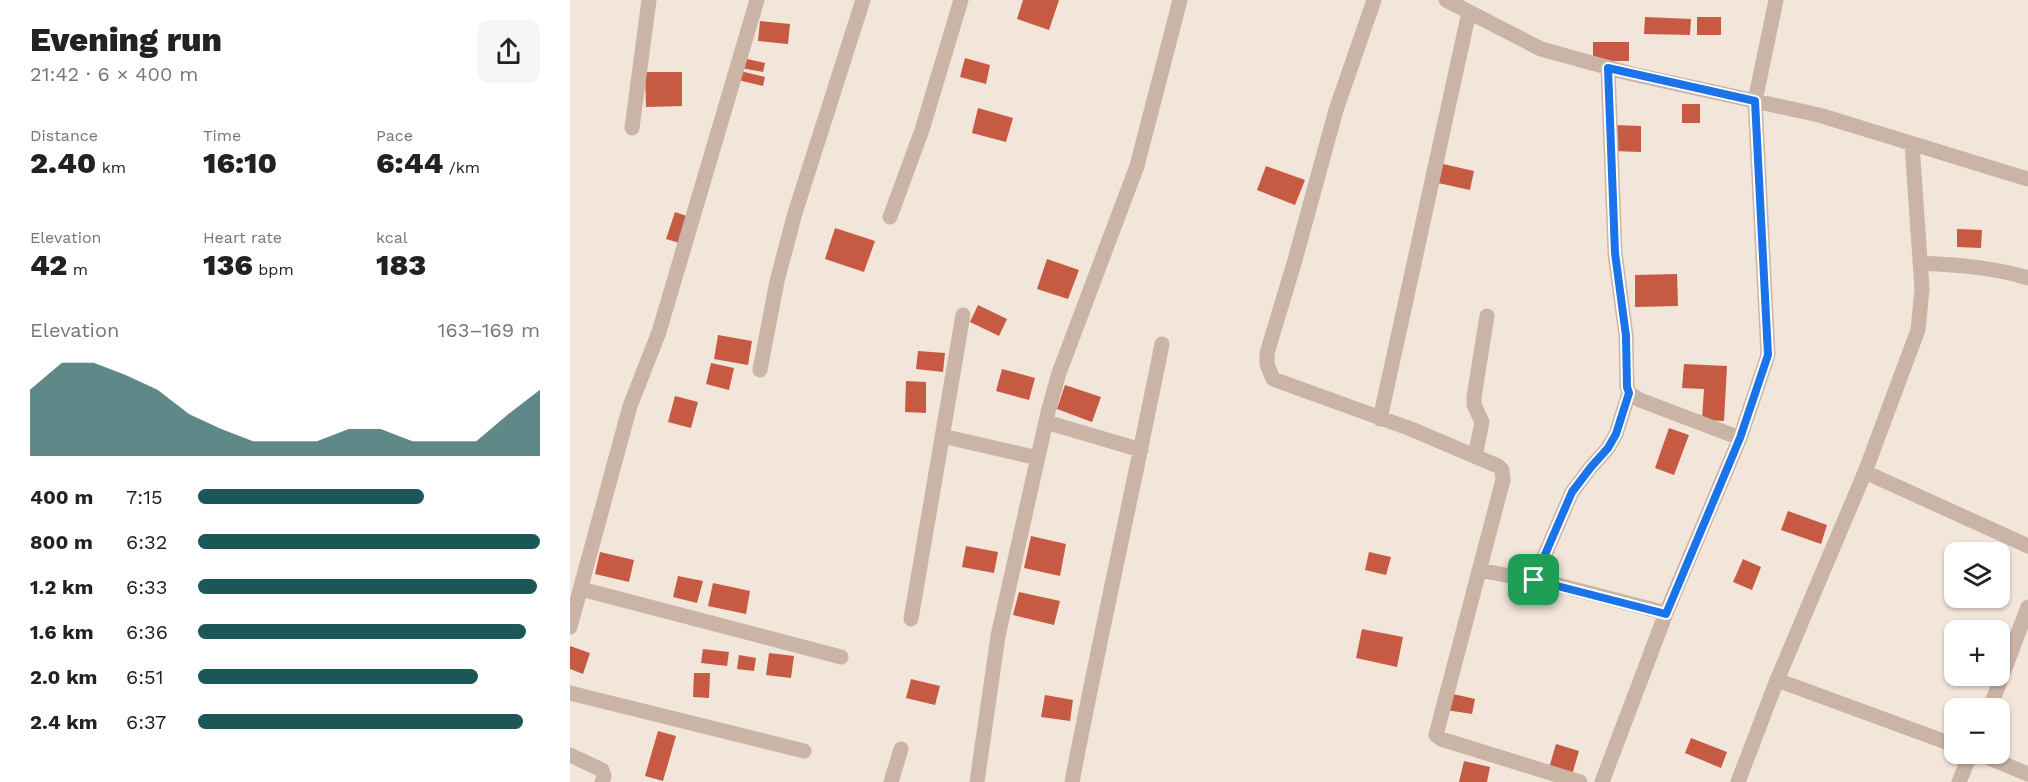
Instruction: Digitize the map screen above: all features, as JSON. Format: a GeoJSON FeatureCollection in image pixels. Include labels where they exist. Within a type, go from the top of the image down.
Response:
{"type":"FeatureCollection","features":[{"type":"Feature","properties":{"kind":"street"},"geometry":{"type":"LineString","coordinates":[[632,128],[649,0]]}},
{"type":"Feature","properties":{"kind":"street"},"geometry":{"type":"LineString","coordinates":[[570,627],[630,406],[659,332],[758,0]]}},
{"type":"Feature","properties":{"kind":"street"},"geometry":{"type":"LineString","coordinates":[[760,370],[777,281],[795,213],[863,0]]}},
{"type":"Feature","properties":{"kind":"street"},"geometry":{"type":"LineString","coordinates":[[890,217],[922,130],[961,0]]}},
{"type":"Feature","properties":{"kind":"street"},"geometry":{"type":"LineString","coordinates":[[977,782],[998,636],[1046,422],[1059,373],[1137,165],[1180,0]]}},
{"type":"Feature","properties":{"kind":"street"},"geometry":{"type":"LineString","coordinates":[[1374,0],[1336,110],[1295,261],[1267,353],[1267,364],[1273,379],[1498,466],[1504,475],[1436,735],[1441,740],[1580,782]]}},
{"type":"Feature","properties":{"kind":"street"},"geometry":{"type":"LineString","coordinates":[[1446,0],[1541,49],[1632,74],[1819,115],[2028,179]]}},
{"type":"Feature","properties":{"kind":"street"},"geometry":{"type":"LineString","coordinates":[[1602,782],[1666,614],[1740,438],[1768,355],[1755,101],[1776,0]]}},
{"type":"Feature","properties":{"kind":"street"},"geometry":{"type":"LineString","coordinates":[[1380,419],[1469,12]]}},
{"type":"Feature","properties":{"kind":"street"},"geometry":{"type":"LineString","coordinates":[[1534,580],[1572,492],[1608,448],[1616,434],[1629,393],[1626,336],[1615,253],[1608,68]]}},
{"type":"Feature","properties":{"kind":"street"},"geometry":{"type":"LineString","coordinates":[[1738,782],[1777,680],[1865,472],[1918,330],[1922,289],[1912,144]]}},
{"type":"Feature","properties":{"kind":"street"},"geometry":{"type":"LineString","coordinates":[[1920,263],[1969,266],[2008,272],[2028,278]]}},
{"type":"Feature","properties":{"kind":"street"},"geometry":{"type":"LineString","coordinates":[[911,620],[963,315]]}},
{"type":"Feature","properties":{"kind":"street"},"geometry":{"type":"LineString","coordinates":[[1475,456],[1482,422],[1474,405],[1474,397],[1487,316]]}},
{"type":"Feature","properties":{"kind":"street"},"geometry":{"type":"LineString","coordinates":[[1072,782],[1162,344]]}},
{"type":"Feature","properties":{"kind":"street"},"geometry":{"type":"LineString","coordinates":[[1629,393],[1640,400],[1740,438]]}},
{"type":"Feature","properties":{"kind":"street"},"geometry":{"type":"LineString","coordinates":[[1046,422],[1141,450]]}},
{"type":"Feature","properties":{"kind":"street"},"geometry":{"type":"LineString","coordinates":[[942,436],[1038,458]]}},
{"type":"Feature","properties":{"kind":"street"},"geometry":{"type":"LineString","coordinates":[[1865,472],[2028,546]]}},
{"type":"Feature","properties":{"kind":"street"},"geometry":{"type":"LineString","coordinates":[[1479,570],[1534,580],[1666,614]]}},
{"type":"Feature","properties":{"kind":"street"},"geometry":{"type":"LineString","coordinates":[[581,589],[841,657]]}},
{"type":"Feature","properties":{"kind":"street"},"geometry":{"type":"LineString","coordinates":[[1994,698],[2028,607]]}},
{"type":"Feature","properties":{"kind":"street"},"geometry":{"type":"LineString","coordinates":[[1777,680],[1944,741]]}},
{"type":"Feature","properties":{"kind":"street"},"geometry":{"type":"LineString","coordinates":[[570,693],[804,752]]}},
{"type":"Feature","properties":{"kind":"street"},"geometry":{"type":"LineString","coordinates":[[891,782],[901,749]]}},
{"type":"Feature","properties":{"kind":"street"},"geometry":{"type":"LineString","coordinates":[[570,755],[602,771],[604,777],[602,782]]}},
{"type":"Feature","properties":{"kind":"street"},"geometry":{"type":"LineString","coordinates":[[1959,782],[1966,764]]}},
{"type":"Feature","properties":{"kind":"street"},"geometry":{"type":"LineString","coordinates":[[2004,764],[2028,774]]}},
{"type":"Feature","properties":{"kind":"building"},"geometry":{"type":"Polygon","coordinates":[[[1023,0],[1059,0],[1049,30],[1017,19],[1023,0]]]}},
{"type":"Feature","properties":{"kind":"building"},"geometry":{"type":"Polygon","coordinates":[[[1645,17],[1691,19],[1690,35],[1644,34],[1645,17]]]}},
{"type":"Feature","properties":{"kind":"building"},"geometry":{"type":"Polygon","coordinates":[[[1697,17],[1721,17],[1721,35],[1697,35],[1697,17]]]}},
{"type":"Feature","properties":{"kind":"building"},"geometry":{"type":"Polygon","coordinates":[[[760,21],[790,24],[788,44],[758,41],[760,21]]]}},
{"type":"Feature","properties":{"kind":"building"},"geometry":{"type":"Polygon","coordinates":[[[1593,42],[1629,42],[1629,61],[1593,61],[1593,42]]]}},
{"type":"Feature","properties":{"kind":"building"},"geometry":{"type":"Polygon","coordinates":[[[743,58],[765,63],[763,72],[741,68],[743,58]]]}},
{"type":"Feature","properties":{"kind":"building"},"geometry":{"type":"Polygon","coordinates":[[[965,58],[990,65],[986,84],[960,77],[965,58]]]}},
{"type":"Feature","properties":{"kind":"building"},"geometry":{"type":"Polygon","coordinates":[[[740,71],[765,77],[763,86],[738,80],[740,71]]]}},
{"type":"Feature","properties":{"kind":"building"},"geometry":{"type":"Polygon","coordinates":[[[645,72],[682,72],[682,106],[646,107],[645,72]]]}},
{"type":"Feature","properties":{"kind":"building"},"geometry":{"type":"Polygon","coordinates":[[[1682,104],[1700,104],[1700,123],[1682,123],[1682,104]]]}},
{"type":"Feature","properties":{"kind":"building"},"geometry":{"type":"Polygon","coordinates":[[[978,108],[1013,118],[1006,142],[972,133],[978,108]]]}},
{"type":"Feature","properties":{"kind":"building"},"geometry":{"type":"Polygon","coordinates":[[[1614,125],[1641,126],[1641,152],[1613,151],[1614,125]]]}},
{"type":"Feature","properties":{"kind":"building"},"geometry":{"type":"Polygon","coordinates":[[[1443,164],[1474,171],[1470,190],[1438,183],[1443,164]]]}},
{"type":"Feature","properties":{"kind":"building"},"geometry":{"type":"Polygon","coordinates":[[[1266,166],[1305,180],[1295,205],[1257,190],[1266,166]]]}},
{"type":"Feature","properties":{"kind":"building"},"geometry":{"type":"Polygon","coordinates":[[[675,212],[692,218],[683,244],[666,239],[675,212]]]}},
{"type":"Feature","properties":{"kind":"building"},"geometry":{"type":"Polygon","coordinates":[[[835,228],[875,241],[864,272],[825,259],[835,228]]]}},
{"type":"Feature","properties":{"kind":"building"},"geometry":{"type":"Polygon","coordinates":[[[1957,229],[1982,230],[1981,248],[1957,247],[1957,229]]]}},
{"type":"Feature","properties":{"kind":"building"},"geometry":{"type":"Polygon","coordinates":[[[1047,259],[1079,270],[1068,299],[1037,289],[1047,259]]]}},
{"type":"Feature","properties":{"kind":"building"},"geometry":{"type":"Polygon","coordinates":[[[1677,274],[1678,306],[1635,307],[1635,275],[1677,274]]]}},
{"type":"Feature","properties":{"kind":"building"},"geometry":{"type":"Polygon","coordinates":[[[978,305],[1007,319],[999,336],[970,322],[978,305]]]}},
{"type":"Feature","properties":{"kind":"building"},"geometry":{"type":"Polygon","coordinates":[[[718,335],[752,341],[748,365],[714,359],[718,335]]]}},
{"type":"Feature","properties":{"kind":"building"},"geometry":{"type":"Polygon","coordinates":[[[918,351],[945,353],[943,372],[916,369],[918,351]]]}},
{"type":"Feature","properties":{"kind":"building"},"geometry":{"type":"Polygon","coordinates":[[[711,363],[734,368],[729,390],[706,384],[711,363]]]}},
{"type":"Feature","properties":{"kind":"building"},"geometry":{"type":"Polygon","coordinates":[[[1684,364],[1727,366],[1724,421],[1702,420],[1704,389],[1682,388],[1684,364]]]}},
{"type":"Feature","properties":{"kind":"building"},"geometry":{"type":"Polygon","coordinates":[[[1002,369],[1035,378],[1029,400],[996,391],[1002,369]]]}},
{"type":"Feature","properties":{"kind":"building"},"geometry":{"type":"Polygon","coordinates":[[[906,381],[926,382],[926,413],[905,412],[906,381]]]}},
{"type":"Feature","properties":{"kind":"building"},"geometry":{"type":"Polygon","coordinates":[[[1065,385],[1101,397],[1092,422],[1057,409],[1065,385]]]}},
{"type":"Feature","properties":{"kind":"building"},"geometry":{"type":"Polygon","coordinates":[[[675,396],[698,402],[691,428],[668,422],[675,396]]]}},
{"type":"Feature","properties":{"kind":"building"},"geometry":{"type":"Polygon","coordinates":[[[1669,428],[1689,435],[1674,475],[1655,468],[1669,428]]]}},
{"type":"Feature","properties":{"kind":"building"},"geometry":{"type":"Polygon","coordinates":[[[1788,511],[1827,525],[1821,544],[1781,530],[1788,511]]]}},
{"type":"Feature","properties":{"kind":"building"},"geometry":{"type":"Polygon","coordinates":[[[1031,536],[1066,544],[1060,576],[1024,568],[1031,536]]]}},
{"type":"Feature","properties":{"kind":"building"},"geometry":{"type":"Polygon","coordinates":[[[966,546],[998,552],[994,573],[962,567],[966,546]]]}},
{"type":"Feature","properties":{"kind":"building"},"geometry":{"type":"Polygon","coordinates":[[[600,552],[634,560],[629,582],[595,574],[600,552]]]}},
{"type":"Feature","properties":{"kind":"building"},"geometry":{"type":"Polygon","coordinates":[[[1369,552],[1391,557],[1386,575],[1365,570],[1369,552]]]}},
{"type":"Feature","properties":{"kind":"building"},"geometry":{"type":"Polygon","coordinates":[[[1743,559],[1761,567],[1752,590],[1733,582],[1743,559]]]}},
{"type":"Feature","properties":{"kind":"building"},"geometry":{"type":"Polygon","coordinates":[[[678,576],[703,581],[697,603],[673,597],[678,576]]]}},
{"type":"Feature","properties":{"kind":"building"},"geometry":{"type":"Polygon","coordinates":[[[713,583],[750,591],[746,614],[708,606],[713,583]]]}},
{"type":"Feature","properties":{"kind":"building"},"geometry":{"type":"Polygon","coordinates":[[[1019,592],[1060,601],[1054,625],[1013,615],[1019,592]]]}},
{"type":"Feature","properties":{"kind":"building"},"geometry":{"type":"Polygon","coordinates":[[[1362,629],[1403,637],[1397,667],[1356,658],[1362,629]]]}},
{"type":"Feature","properties":{"kind":"building"},"geometry":{"type":"Polygon","coordinates":[[[570,646],[590,653],[583,674],[570,669],[570,646]]]}},
{"type":"Feature","properties":{"kind":"building"},"geometry":{"type":"Polygon","coordinates":[[[703,649],[729,652],[727,666],[701,663],[703,649]]]}},
{"type":"Feature","properties":{"kind":"building"},"geometry":{"type":"Polygon","coordinates":[[[769,653],[794,656],[791,678],[766,675],[769,653]]]}},
{"type":"Feature","properties":{"kind":"building"},"geometry":{"type":"Polygon","coordinates":[[[739,655],[756,658],[754,671],[737,669],[739,655]]]}},
{"type":"Feature","properties":{"kind":"building"},"geometry":{"type":"Polygon","coordinates":[[[694,673],[710,673],[709,698],[693,697],[694,673]]]}},
{"type":"Feature","properties":{"kind":"building"},"geometry":{"type":"Polygon","coordinates":[[[911,679],[940,686],[935,705],[906,698],[911,679]]]}},
{"type":"Feature","properties":{"kind":"building"},"geometry":{"type":"Polygon","coordinates":[[[1449,693],[1475,699],[1472,714],[1446,710],[1449,693]]]}},
{"type":"Feature","properties":{"kind":"building"},"geometry":{"type":"Polygon","coordinates":[[[1045,695],[1073,700],[1070,721],[1041,717],[1045,695]]]}},
{"type":"Feature","properties":{"kind":"building"},"geometry":{"type":"Polygon","coordinates":[[[658,731],[676,736],[663,781],[645,776],[658,731]]]}},
{"type":"Feature","properties":{"kind":"building"},"geometry":{"type":"Polygon","coordinates":[[[1691,738],[1727,752],[1721,768],[1685,753],[1691,738]]]}},
{"type":"Feature","properties":{"kind":"building"},"geometry":{"type":"Polygon","coordinates":[[[1556,744],[1579,751],[1572,775],[1549,768],[1556,744]]]}},
{"type":"Feature","properties":{"kind":"building"},"geometry":{"type":"Polygon","coordinates":[[[1464,761],[1490,767],[1487,782],[1459,782],[1464,761]]]}},
{"type":"Feature","properties":{"kind":"route"},"geometry":{"type":"LineString","coordinates":[[1608,68],[1755,101],[1768,355],[1740,438],[1666,614],[1534,580],[1572,492],[1608,448],[1616,434],[1629,393],[1626,336],[1615,253],[1608,68]]}}]}
